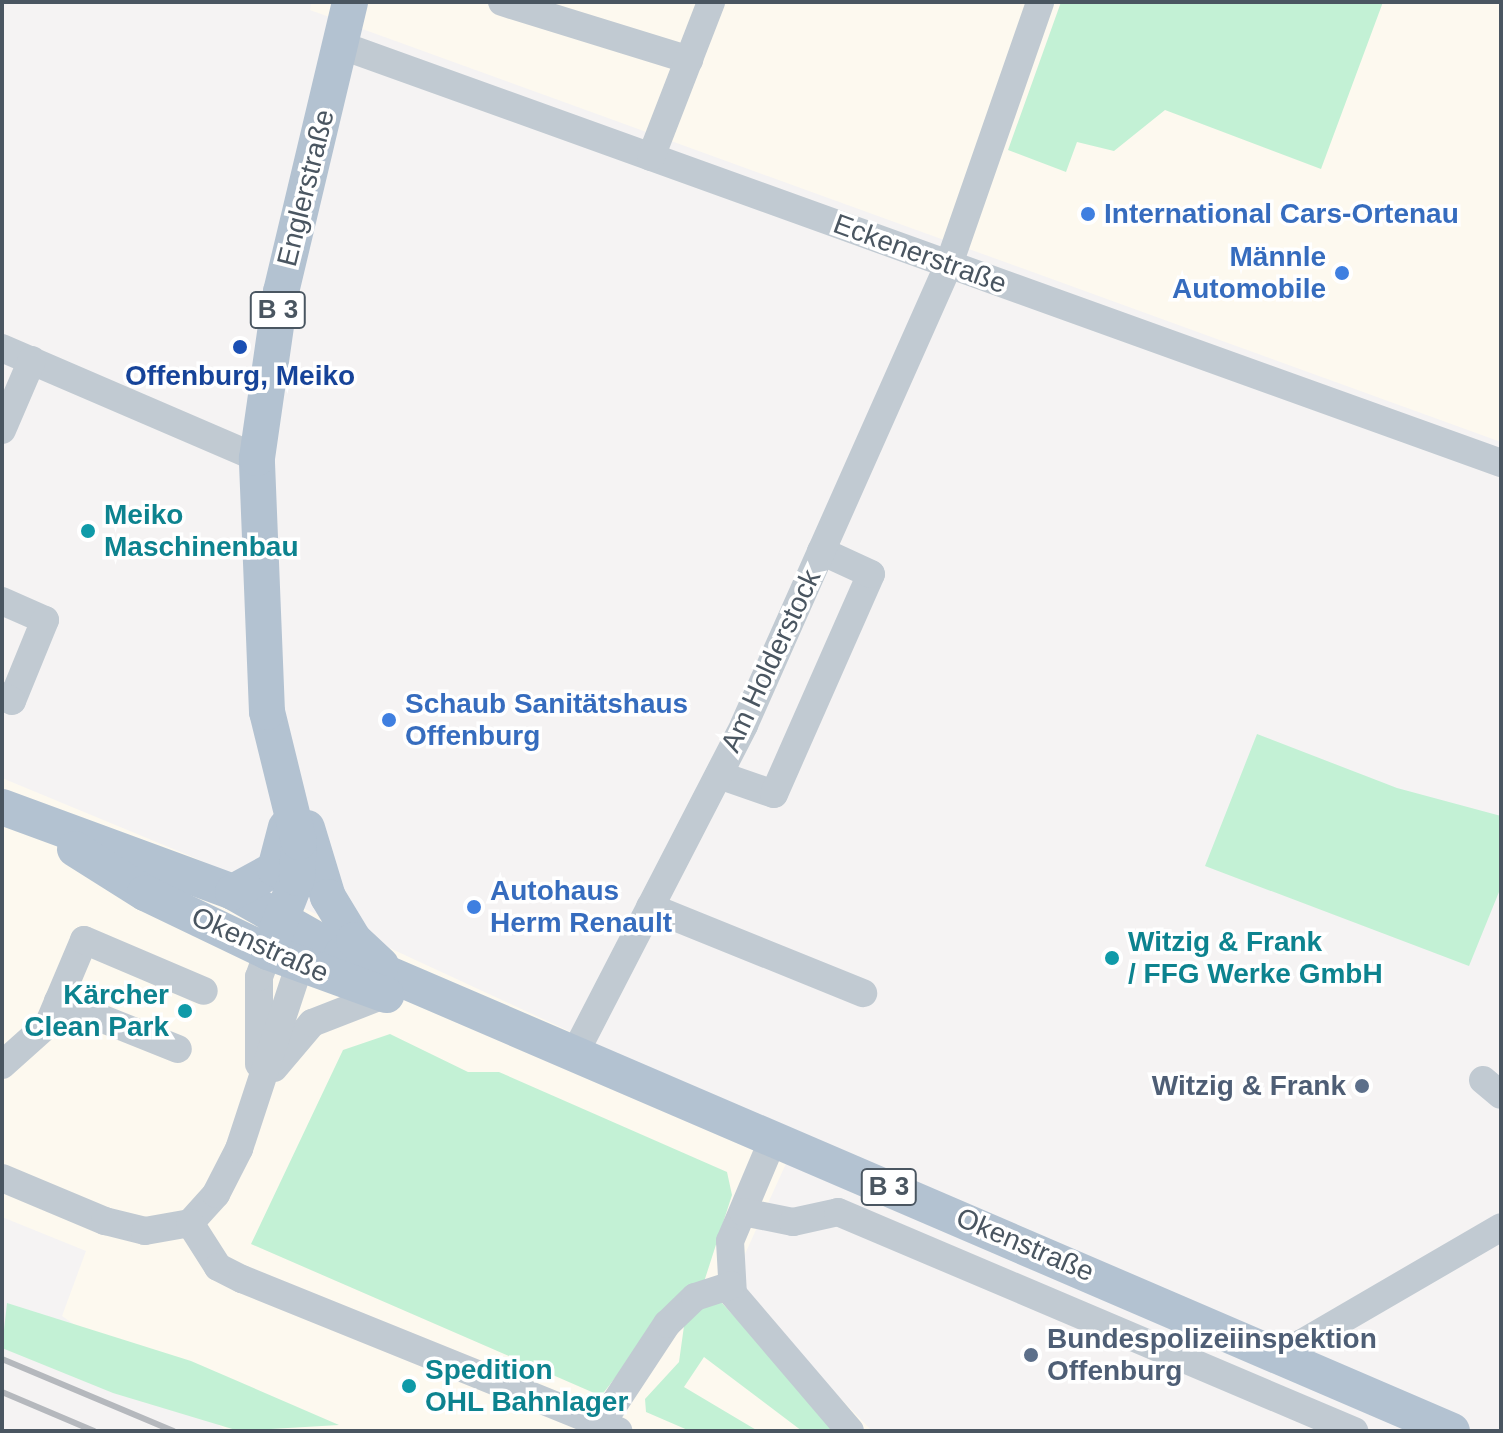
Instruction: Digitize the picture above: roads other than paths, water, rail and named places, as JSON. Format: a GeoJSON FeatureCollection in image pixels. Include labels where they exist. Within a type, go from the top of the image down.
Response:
{"type":"FeatureCollection","features":[{"type":"Feature","properties":{"kind":"main road","name":"Englerstraße"},"geometry":{"type":"LineString","coordinates":[[293,952],[282,918],[297,878],[292,802],[267,712],[257,458],[281,292],[350,2]]}},
{"type":"Feature","properties":{"kind":"main road","name":"Englerstraße"},"geometry":{"type":"LineString","coordinates":[[233,892],[275,869],[292,802]]}},
{"type":"Feature","properties":{"kind":"main road","name":"Englerstraße"},"geometry":{"type":"LineString","coordinates":[[292,802],[315,841],[328,897],[354,940],[389,985]]}},
{"type":"Feature","properties":{"kind":"main road","name":"Okenstraße"},"geometry":{"type":"LineString","coordinates":[[9,810],[233,892],[282,918]]}},
{"type":"Feature","properties":{"kind":"main road","name":"Okenstraße"},"geometry":{"type":"LineString","coordinates":[[9,810],[145,893],[293,952],[526,1030],[1293,1361]]}},
{"type":"Feature","properties":{"kind":"main road"},"geometry":{"type":"LineString","coordinates":[[293,952],[328,897]]}},
{"type":"Feature","properties":{"kind":"main road","name":"B 3"},"geometry":{"type":"LineString","coordinates":[[1293,1361],[1452,1431]]}},
{"type":"Feature","properties":{"kind":"street"},"geometry":{"type":"LineString","coordinates":[[502,2],[689,60]]}},
{"type":"Feature","properties":{"kind":"street"},"geometry":{"type":"LineString","coordinates":[[651,157],[711,2]]}},
{"type":"Feature","properties":{"kind":"street","name":"Am Holderstock"},"geometry":{"type":"LineString","coordinates":[[576,1051],[719,775],[949,264],[1040,2]]}},
{"type":"Feature","properties":{"kind":"street","name":"Eckenerstraße"},"geometry":{"type":"LineString","coordinates":[[340,45],[1500,459]]}},
{"type":"Feature","properties":{"kind":"street"},"geometry":{"type":"LineString","coordinates":[[2,348],[257,458]]}},
{"type":"Feature","properties":{"kind":"street"},"geometry":{"type":"LineString","coordinates":[[2,430],[32,360]]}},
{"type":"Feature","properties":{"kind":"street"},"geometry":{"type":"LineString","coordinates":[[719,775],[774,794],[871,574],[821,551]]}},
{"type":"Feature","properties":{"kind":"street"},"geometry":{"type":"LineString","coordinates":[[2,601],[45,620],[12,701],[2,696]]}},
{"type":"Feature","properties":{"kind":"street"},"geometry":{"type":"LineString","coordinates":[[650,907],[863,993]]}},
{"type":"Feature","properties":{"kind":"street"},"geometry":{"type":"LineString","coordinates":[[2,1065],[49,1023],[84,940],[204,991]]}},
{"type":"Feature","properties":{"kind":"street"},"geometry":{"type":"LineString","coordinates":[[260,1089],[259,977],[293,952]]}},
{"type":"Feature","properties":{"kind":"street"},"geometry":{"type":"LineString","coordinates":[[2,1178],[105,1221],[145,1231],[190,1223],[216,1194],[260,1089],[312,1023],[389,985]]}},
{"type":"Feature","properties":{"kind":"street"},"geometry":{"type":"LineString","coordinates":[[58,1001],[178,1049]]}},
{"type":"Feature","properties":{"kind":"street"},"geometry":{"type":"LineString","coordinates":[[774,1137],[730,1241],[731,1285],[748,1318],[850,1431]]}},
{"type":"Feature","properties":{"kind":"street"},"geometry":{"type":"LineString","coordinates":[[743,1212],[793,1222],[838,1212],[1354,1431]]}},
{"type":"Feature","properties":{"kind":"street"},"geometry":{"type":"LineString","coordinates":[[190,1223],[218,1267],[242,1279],[610,1428],[667,1324],[695,1297],[731,1285]]}},
{"type":"Feature","properties":{"kind":"street"},"geometry":{"type":"LineString","coordinates":[[1293,1361],[1302,1343],[1501,1227]]}},
{"type":"Feature","properties":{"kind":"railway"},"geometry":{"type":"LineString","coordinates":[[2,1359],[173,1431]]}},
{"type":"Feature","properties":{"kind":"railway"},"geometry":{"type":"LineString","coordinates":[[2,1392],[94,1431]]}},
{"type":"Feature","properties":{"kind":"place","name":"International Cars-Ortenau"},"geometry":{"type":"Point","coordinates":[1088,214]}},
{"type":"Feature","properties":{"kind":"place","name":"Männle Automobile"},"geometry":{"type":"Point","coordinates":[1342,273]}},
{"type":"Feature","properties":{"kind":"place","name":"Offenburg, Meiko"},"geometry":{"type":"Point","coordinates":[240,347]}},
{"type":"Feature","properties":{"kind":"place","name":"Meiko Maschinenbau"},"geometry":{"type":"Point","coordinates":[88,531]}},
{"type":"Feature","properties":{"kind":"place","name":"Schaub Sanitätshaus Offenburg"},"geometry":{"type":"Point","coordinates":[389,720]}},
{"type":"Feature","properties":{"kind":"place","name":"Autohaus Herm Renault"},"geometry":{"type":"Point","coordinates":[474,907]}},
{"type":"Feature","properties":{"kind":"place","name":"Witzig & Frank / FFG Werke GmbH"},"geometry":{"type":"Point","coordinates":[1112,958]}},
{"type":"Feature","properties":{"kind":"place","name":"Kärcher Clean Park"},"geometry":{"type":"Point","coordinates":[185,1011]}},
{"type":"Feature","properties":{"kind":"place","name":"Witzig & Frank"},"geometry":{"type":"Point","coordinates":[1362,1086]}},
{"type":"Feature","properties":{"kind":"place","name":"Bundespolizeiinspektion Offenburg"},"geometry":{"type":"Point","coordinates":[1031,1355]}},
{"type":"Feature","properties":{"kind":"place","name":"Spedition OHL Bahnlager"},"geometry":{"type":"Point","coordinates":[409,1386]}}]}
